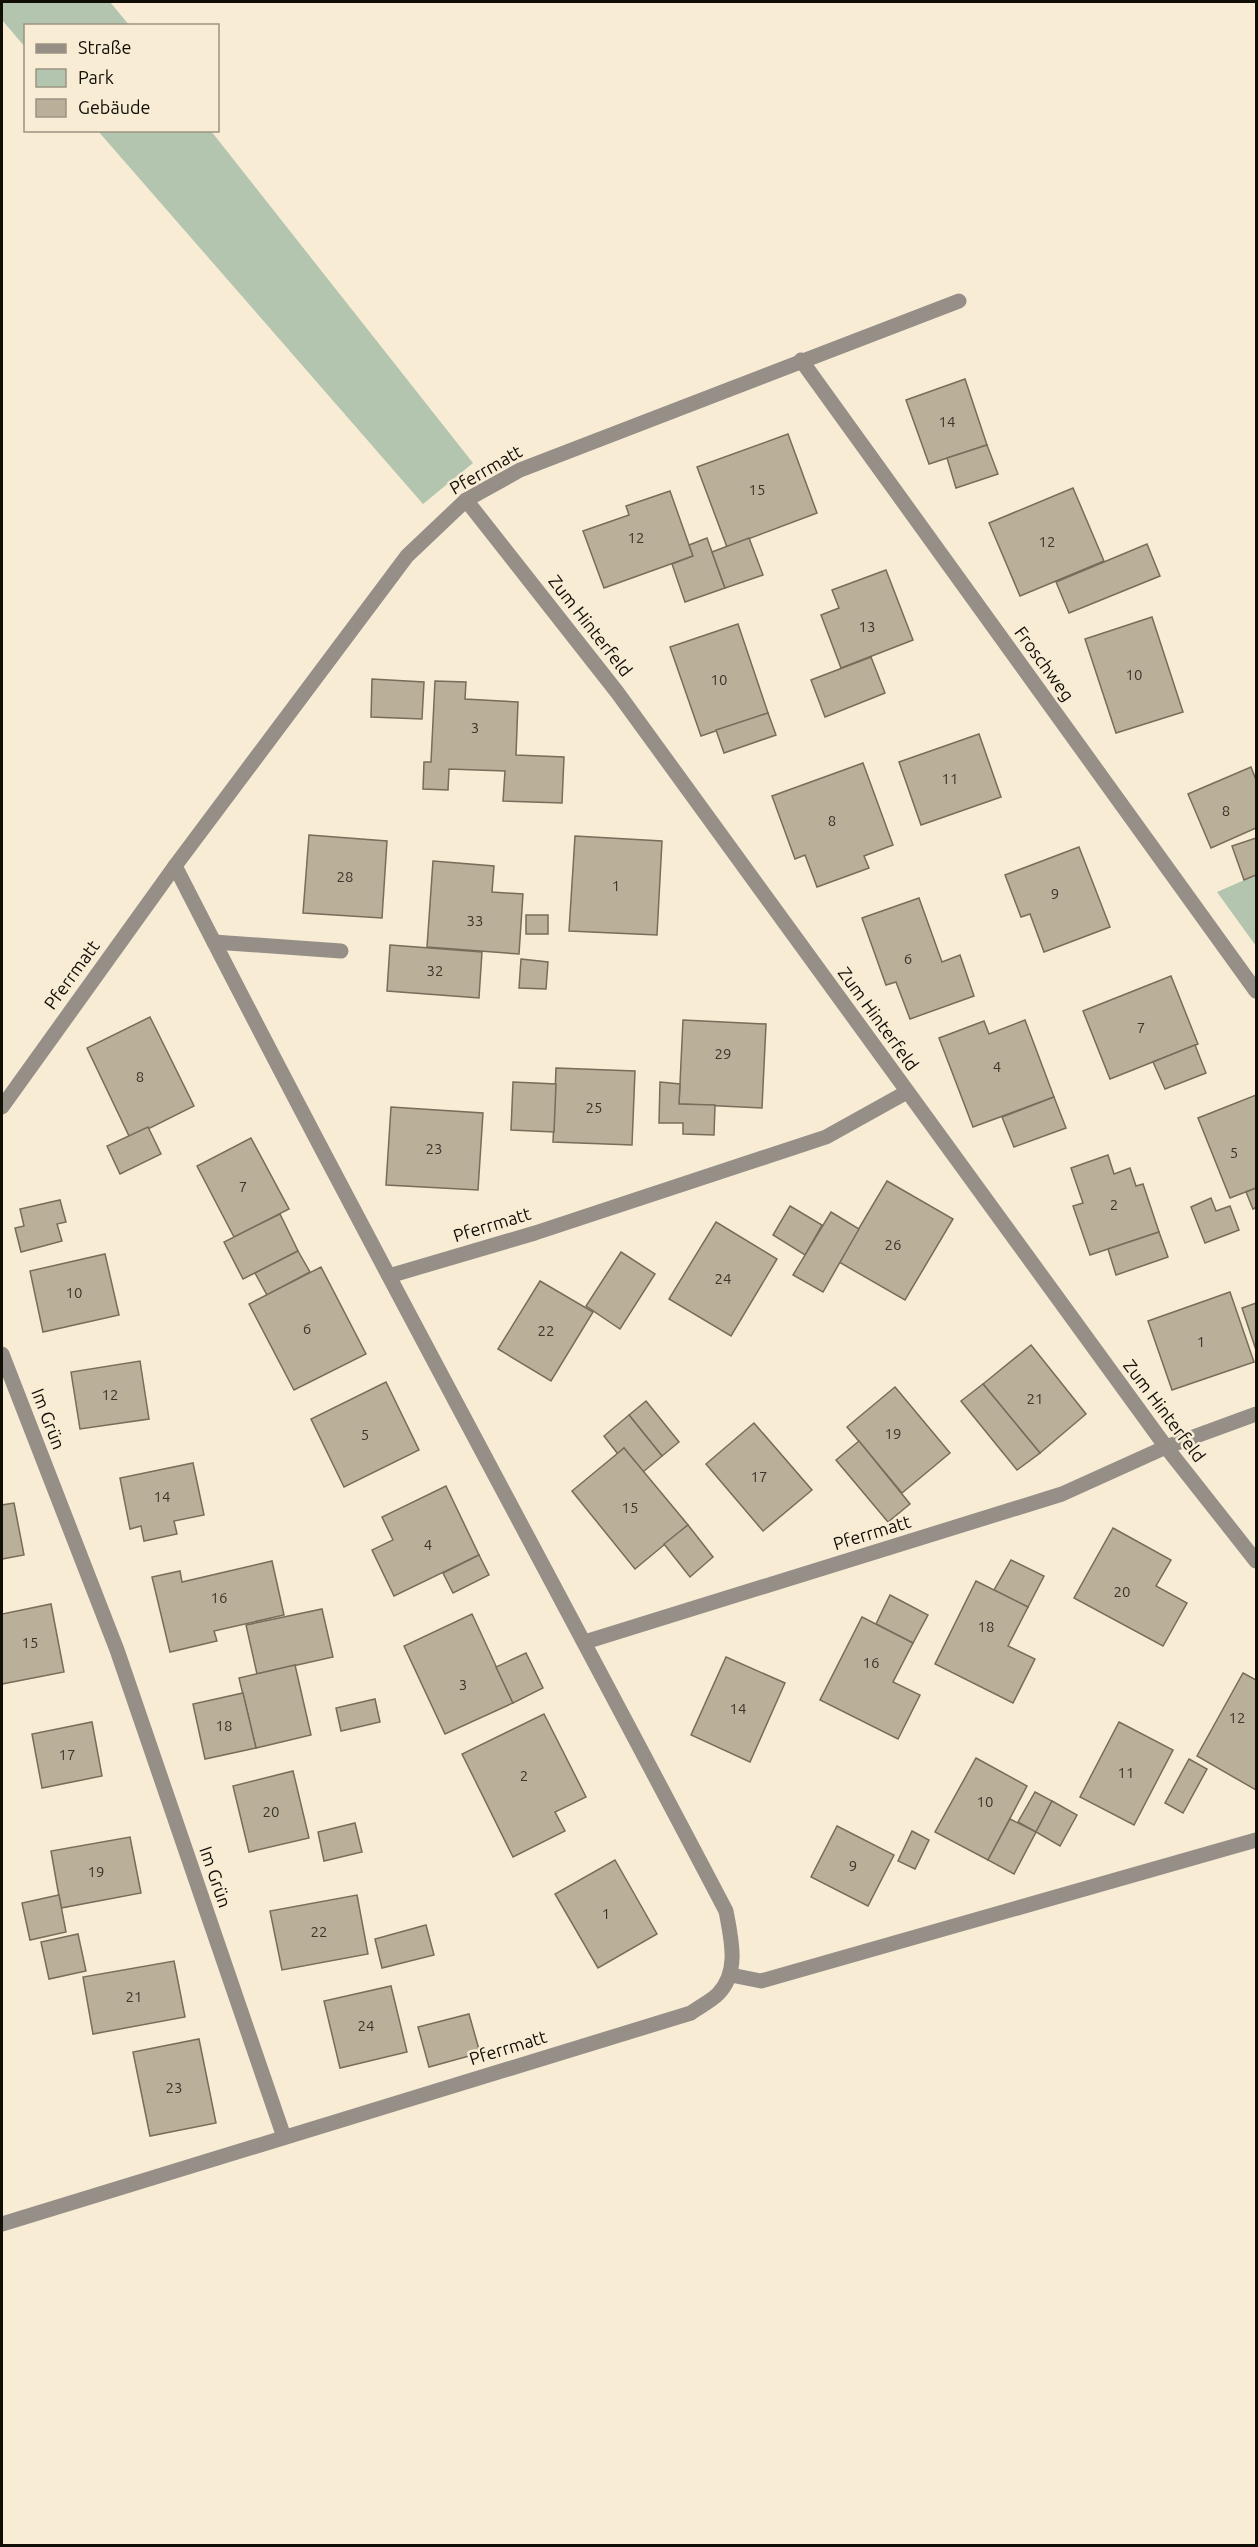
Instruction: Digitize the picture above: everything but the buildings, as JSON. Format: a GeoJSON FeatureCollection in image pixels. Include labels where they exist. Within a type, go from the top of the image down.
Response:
{"type":"FeatureCollection","features":[{"type":"Feature","properties":{"kind":"street","name":"Pferrmatt"},"geometry":{"type":"LineString","coordinates":[[2,1107],[175,866],[407,556],[466,500],[520,470],[959,301]]}},
{"type":"Feature","properties":{"kind":"street","name":"Froschweg"},"geometry":{"type":"LineString","coordinates":[[801,360],[1257,991]]}},
{"type":"Feature","properties":{"kind":"street","name":"Zum Hinterfeld"},"geometry":{"type":"LineString","coordinates":[[466,500],[616,692],[1166,1447],[1257,1561]]}},
{"type":"Feature","properties":{"kind":"street"},"geometry":{"type":"LineString","coordinates":[[175,866],[389,1276],[726,1911],[732,1945],[731,1975],[761,1981],[1257,1840]]}},
{"type":"Feature","properties":{"kind":"street"},"geometry":{"type":"LineString","coordinates":[[214,942],[341,951]]}},
{"type":"Feature","properties":{"kind":"street","name":"Pferrmatt"},"geometry":{"type":"LineString","coordinates":[[389,1276],[535,1233],[826,1137],[907,1092]]}},
{"type":"Feature","properties":{"kind":"street","name":"Im Grün"},"geometry":{"type":"LineString","coordinates":[[2,1354],[117,1650],[284,2137]]}},
{"type":"Feature","properties":{"kind":"street"},"geometry":{"type":"LineString","coordinates":[[1166,1447],[1257,1414]]}},
{"type":"Feature","properties":{"kind":"street","name":"Pferrmatt"},"geometry":{"type":"LineString","coordinates":[[585,1642],[1062,1494],[1166,1447]]}},
{"type":"Feature","properties":{"kind":"street","name":"Pferrmatt"},"geometry":{"type":"LineString","coordinates":[[284,2137],[691,2013],[719,1994],[731,1975]]}},
{"type":"Feature","properties":{"kind":"street"},"geometry":{"type":"LineString","coordinates":[[2,2224],[284,2137]]}},
{"type":"Feature","properties":{"kind":"green space"},"geometry":{"type":"Polygon","coordinates":[[[2,2],[110,2],[128,24],[24,24],[24,46],[2,20],[2,2]]]}},
{"type":"Feature","properties":{"kind":"green space"},"geometry":{"type":"Polygon","coordinates":[[[99,132],[212,132],[473,463],[423,504],[99,132]]]}},
{"type":"Feature","properties":{"kind":"green space"},"geometry":{"type":"Polygon","coordinates":[[[1256,875],[1256,946],[1217,892],[1256,875]]]}}]}
